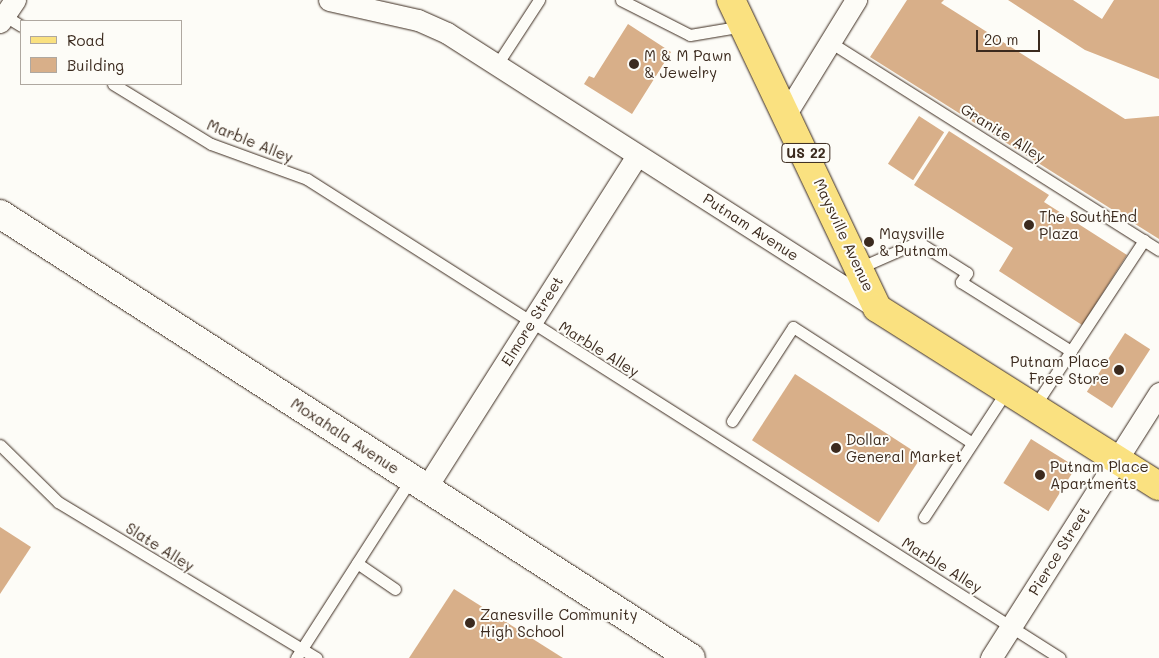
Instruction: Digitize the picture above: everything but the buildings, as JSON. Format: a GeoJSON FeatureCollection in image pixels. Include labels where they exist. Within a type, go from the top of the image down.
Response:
{"type":"FeatureCollection","features":[{"type":"Feature","properties":{"kind":"main road","name":"Maysville Avenue"},"geometry":{"type":"LineString","coordinates":[[731,0],[787,112],[878,308]]}},
{"type":"Feature","properties":{"kind":"main road","name":"Putnam Avenue"},"geometry":{"type":"LineString","coordinates":[[878,308],[1159,486]]}},
{"type":"Feature","properties":{"kind":"street","name":"Putnam Avenue"},"geometry":{"type":"LineString","coordinates":[[329,0],[418,20],[447,33],[878,308]]}},
{"type":"Feature","properties":{"kind":"street"},"geometry":{"type":"LineString","coordinates":[[787,112],[856,0]]}},
{"type":"Feature","properties":{"kind":"street","name":"Elmore Street"},"geometry":{"type":"LineString","coordinates":[[418,483],[530,324],[637,155]]}},
{"type":"Feature","properties":{"kind":"street","name":"Moxahala Avenue"},"geometry":{"type":"LineString","coordinates":[[0,214],[691,658]]}},
{"type":"Feature","properties":{"kind":"street","name":"Pierce Street"},"geometry":{"type":"LineString","coordinates":[[991,658],[1159,393]]}},
{"type":"Feature","properties":{"kind":"lane"},"geometry":{"type":"LineString","coordinates":[[496,66],[539,0]]}},
{"type":"Feature","properties":{"kind":"lane"},"geometry":{"type":"LineString","coordinates":[[621,0],[690,35],[743,26]]}},
{"type":"Feature","properties":{"kind":"lane","name":"Granite Alley"},"geometry":{"type":"LineString","coordinates":[[830,42],[1159,250]]}},
{"type":"Feature","properties":{"kind":"lane","name":"Marble Alley"},"geometry":{"type":"LineString","coordinates":[[115,85],[211,144],[307,179],[530,324],[1060,658]]}},
{"type":"Feature","properties":{"kind":"lane"},"geometry":{"type":"LineString","coordinates":[[1034,407],[1144,240]]}},
{"type":"Feature","properties":{"kind":"lane"},"geometry":{"type":"LineString","coordinates":[[859,268],[918,242],[967,273],[961,282],[1071,351]]}},
{"type":"Feature","properties":{"kind":"lane"},"geometry":{"type":"LineString","coordinates":[[732,420],[793,327],[972,443]]}},
{"type":"Feature","properties":{"kind":"lane"},"geometry":{"type":"LineString","coordinates":[[924,517],[1007,390]]}},
{"type":"Feature","properties":{"kind":"lane","name":"Slate Alley"},"geometry":{"type":"LineString","coordinates":[[0,445],[58,502],[298,654],[317,658]]}},
{"type":"Feature","properties":{"kind":"lane"},"geometry":{"type":"LineString","coordinates":[[298,654],[357,563],[418,483]]}},
{"type":"Feature","properties":{"kind":"lane"},"geometry":{"type":"LineString","coordinates":[[357,563],[395,589]]}},
{"type":"Feature","properties":{"kind":"place","name":"M & M Pawn & Jewelry"},"geometry":{"type":"Point","coordinates":[634,64]}},
{"type":"Feature","properties":{"kind":"place","name":"The SouthEnd Plaza"},"geometry":{"type":"Point","coordinates":[1029,225]}},
{"type":"Feature","properties":{"kind":"place","name":"Maysville & Putnam"},"geometry":{"type":"Point","coordinates":[869,242]}},
{"type":"Feature","properties":{"kind":"place","name":"Putnam Place Free Store"},"geometry":{"type":"Point","coordinates":[1119,370]}},
{"type":"Feature","properties":{"kind":"place","name":"Dollar General Market"},"geometry":{"type":"Point","coordinates":[836,448]}},
{"type":"Feature","properties":{"kind":"place","name":"Putnam Place Apartments"},"geometry":{"type":"Point","coordinates":[1040,475]}},
{"type":"Feature","properties":{"kind":"place","name":"Zanesville Community High School"},"geometry":{"type":"Point","coordinates":[470,623]}}]}
